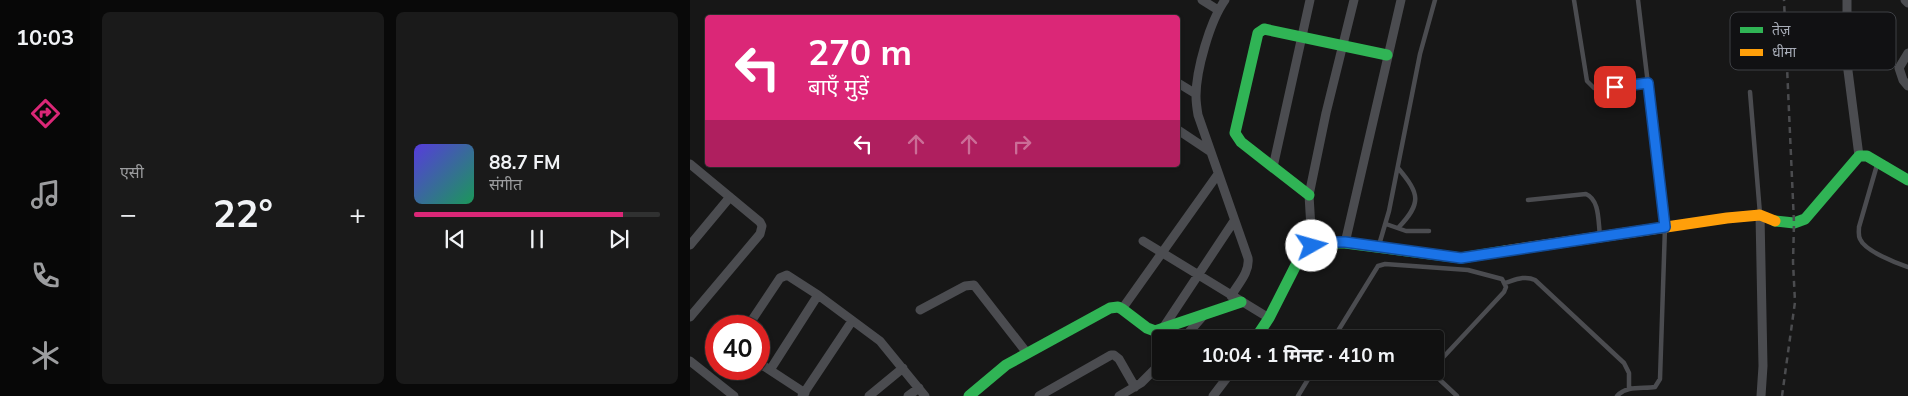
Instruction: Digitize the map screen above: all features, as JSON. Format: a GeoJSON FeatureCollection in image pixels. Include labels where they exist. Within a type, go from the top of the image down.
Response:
{"type":"FeatureCollection","features":[{"type":"Feature","properties":{"kind":"street"},"geometry":{"type":"LineString","coordinates":[[1202,0],[1218,10]]}},
{"type":"Feature","properties":{"kind":"street"},"geometry":{"type":"LineString","coordinates":[[969,396],[997,371],[1110,308],[1122,308],[1150,330],[1155,331],[1204,315],[1236,299],[1249,264],[1198,115],[1196,94],[1201,61],[1218,10],[1224,0]]}},
{"type":"Feature","properties":{"kind":"street"},"geometry":{"type":"LineString","coordinates":[[1273,167],[1310,0]]}},
{"type":"Feature","properties":{"kind":"street"},"geometry":{"type":"LineString","coordinates":[[1312,246],[1309,195],[1326,113],[1354,0]]}},
{"type":"Feature","properties":{"kind":"street"},"geometry":{"type":"LineString","coordinates":[[1345,242],[1401,0]]}},
{"type":"Feature","properties":{"kind":"street"},"geometry":{"type":"LineString","coordinates":[[1905,0],[1908,3]]}},
{"type":"Feature","properties":{"kind":"street"},"geometry":{"type":"LineString","coordinates":[[1309,195],[1241,142],[1235,130],[1258,33],[1264,29],[1387,55]]}},
{"type":"Feature","properties":{"kind":"street"},"geometry":{"type":"LineString","coordinates":[[1908,53],[1899,68],[1903,80],[1908,86]]}},
{"type":"Feature","properties":{"kind":"street"},"geometry":{"type":"LineString","coordinates":[[1848,70],[1859,156]]}},
{"type":"Feature","properties":{"kind":"street"},"geometry":{"type":"LineString","coordinates":[[1180,84],[1196,94]]}},
{"type":"Feature","properties":{"kind":"street"},"geometry":{"type":"LineString","coordinates":[[1180,131],[1211,152]]}},
{"type":"Feature","properties":{"kind":"street"},"geometry":{"type":"LineString","coordinates":[[1258,330],[1263,314],[1299,260],[1312,246],[1321,242],[1345,242],[1461,258],[1727,218],[1760,215],[1775,222],[1794,223],[1805,219],[1859,156],[1867,156],[1908,180]]}},
{"type":"Feature","properties":{"kind":"street"},"geometry":{"type":"LineString","coordinates":[[690,178],[693,167],[760,222],[762,230],[690,317]]}},
{"type":"Feature","properties":{"kind":"street"},"geometry":{"type":"LineString","coordinates":[[1122,308],[1218,174]]}},
{"type":"Feature","properties":{"kind":"street"},"geometry":{"type":"LineString","coordinates":[[690,245],[730,197]]}},
{"type":"Feature","properties":{"kind":"street"},"geometry":{"type":"LineString","coordinates":[[1760,215],[1763,366],[1760,396]]}},
{"type":"Feature","properties":{"kind":"street"},"geometry":{"type":"LineString","coordinates":[[1163,329],[1234,221]]}},
{"type":"Feature","properties":{"kind":"street"},"geometry":{"type":"LineString","coordinates":[[1143,241],[1263,314]]}},
{"type":"Feature","properties":{"kind":"street"},"geometry":{"type":"LineString","coordinates":[[755,315],[780,278],[785,275],[789,276],[880,341],[925,396]]}},
{"type":"Feature","properties":{"kind":"street"},"geometry":{"type":"LineString","coordinates":[[920,310],[965,286],[974,285],[1027,354]]}},
{"type":"Feature","properties":{"kind":"street"},"geometry":{"type":"LineString","coordinates":[[818,295],[770,370],[803,394],[852,320]]}},
{"type":"Feature","properties":{"kind":"street"},"geometry":{"type":"LineString","coordinates":[[1191,330],[1204,315]]}},
{"type":"Feature","properties":{"kind":"street"},"geometry":{"type":"LineString","coordinates":[[1039,396],[1111,355],[1119,359],[1135,387]]}},
{"type":"Feature","properties":{"kind":"street"},"geometry":{"type":"LineString","coordinates":[[690,361],[731,395]]}},
{"type":"Feature","properties":{"kind":"street"},"geometry":{"type":"LineString","coordinates":[[869,396],[903,368]]}},
{"type":"Feature","properties":{"kind":"street"},"geometry":{"type":"LineString","coordinates":[[1119,396],[1135,387],[1152,371]]}},
{"type":"Feature","properties":{"kind":"street"},"geometry":{"type":"LineString","coordinates":[[1214,396],[1226,380]]}},
{"type":"Feature","properties":{"kind":"street"},"geometry":{"type":"LineString","coordinates":[[908,396],[918,388]]}},
{"type":"Feature","properties":{"kind":"lane"},"geometry":{"type":"LineString","coordinates":[[1378,248],[1386,224],[1420,54],[1435,0]]}},
{"type":"Feature","properties":{"kind":"lane"},"geometry":{"type":"LineString","coordinates":[[1574,0],[1589,85],[1599,89],[1648,83]]}},
{"type":"Feature","properties":{"kind":"lane"},"geometry":{"type":"LineString","coordinates":[[1617,396],[1624,390],[1655,387],[1660,379],[1665,227],[1638,0]]}},
{"type":"Feature","properties":{"kind":"lane"},"geometry":{"type":"LineString","coordinates":[[1750,92],[1760,215]]}},
{"type":"Feature","properties":{"kind":"lane"},"geometry":{"type":"LineString","coordinates":[[1878,162],[1859,227],[1859,237],[1863,244],[1892,262],[1908,267]]}},
{"type":"Feature","properties":{"kind":"lane"},"geometry":{"type":"LineString","coordinates":[[1398,168],[1412,186],[1416,202],[1410,215],[1398,228]]}},
{"type":"Feature","properties":{"kind":"lane"},"geometry":{"type":"LineString","coordinates":[[1528,200],[1586,194],[1592,196],[1596,202],[1600,237]]}},
{"type":"Feature","properties":{"kind":"lane"},"geometry":{"type":"LineString","coordinates":[[1386,224],[1410,232],[1429,231]]}},
{"type":"Feature","properties":{"kind":"lane"},"geometry":{"type":"LineString","coordinates":[[1339,330],[1378,266],[1385,264],[1468,270],[1502,280],[1505,283]]}},
{"type":"Feature","properties":{"kind":"lane"},"geometry":{"type":"LineString","coordinates":[[1505,283],[1524,277],[1535,280],[1624,363],[1629,373],[1629,389]]}},
{"type":"Feature","properties":{"kind":"lane"},"geometry":{"type":"LineString","coordinates":[[1444,356],[1504,292],[1505,283]]}},
{"type":"Feature","properties":{"kind":"lane"},"geometry":{"type":"LineString","coordinates":[[1298,396],[1308,380]]}},
{"type":"Feature","properties":{"kind":"lane"},"geometry":{"type":"LineString","coordinates":[[1440,380],[1457,396]]}},
{"type":"Feature","properties":{"kind":"railway"},"geometry":{"type":"LineString","coordinates":[[1784,0],[1785,12]]}},
{"type":"Feature","properties":{"kind":"railway"},"geometry":{"type":"LineString","coordinates":[[1782,396],[1795,302],[1794,223],[1787,70]]}},
{"type":"Feature","properties":{"kind":"traffic: fast"},"geometry":{"type":"LineString","coordinates":[[1309,195],[1241,142],[1235,133],[1258,33],[1264,29],[1387,55]]}},
{"type":"Feature","properties":{"kind":"traffic: fast"},"geometry":{"type":"LineString","coordinates":[[1775,221],[1794,223],[1805,219],[1859,156],[1867,156],[1908,180]]}},
{"type":"Feature","properties":{"kind":"traffic: fast"},"geometry":{"type":"LineString","coordinates":[[1261,330],[1299,259],[1312,245],[1345,243],[1461,258],[1505,251]]}},
{"type":"Feature","properties":{"kind":"traffic: fast"},"geometry":{"type":"LineString","coordinates":[[969,396],[1006,365],[1110,308],[1118,307],[1122,309],[1147,328],[1155,331],[1241,302]]}},
{"type":"Feature","properties":{"kind":"traffic: slow"},"geometry":{"type":"LineString","coordinates":[[1505,251],[1727,218],[1760,215],[1775,221]]}},
{"type":"Feature","properties":{"kind":"route"},"geometry":{"type":"LineString","coordinates":[[1312,246],[1321,242],[1345,242],[1461,258],[1665,227],[1648,83],[1615,87]]}}]}
